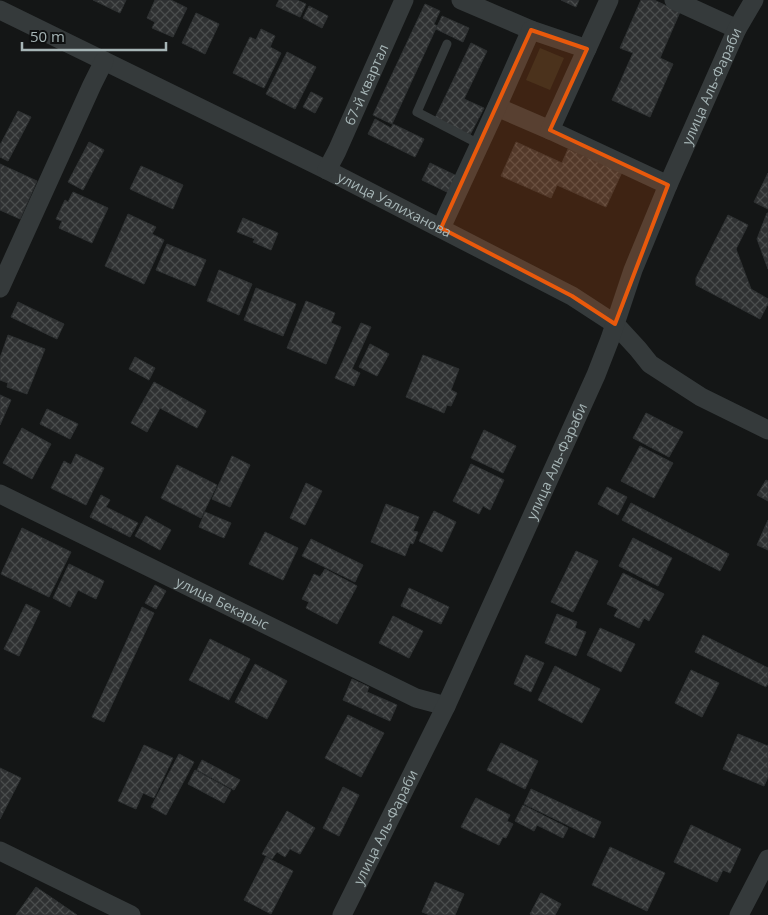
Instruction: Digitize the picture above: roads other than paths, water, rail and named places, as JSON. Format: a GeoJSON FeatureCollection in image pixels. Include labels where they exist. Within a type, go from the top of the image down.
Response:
{"type":"FeatureCollection","features":[{"type":"Feature","properties":{"kind":"street","name":"67-й квартал"},"geometry":{"type":"LineString","coordinates":[[327,170],[404,0]]}},
{"type":"Feature","properties":{"kind":"street"},"geometry":{"type":"LineString","coordinates":[[461,0],[530,30],[587,49]]}},
{"type":"Feature","properties":{"kind":"street"},"geometry":{"type":"LineString","coordinates":[[550,130],[609,0]]}},
{"type":"Feature","properties":{"kind":"street"},"geometry":{"type":"LineString","coordinates":[[674,0],[738,29]]}},
{"type":"Feature","properties":{"kind":"street","name":"улица Аль-Фараби"},"geometry":{"type":"LineString","coordinates":[[342,915],[446,706],[596,375],[610,339],[632,270],[738,29],[754,0]]}},
{"type":"Feature","properties":{"kind":"street","name":"улица Уалиханова"},"geometry":{"type":"LineString","coordinates":[[0,10],[327,170],[572,296],[615,324],[650,364],[701,396],[768,430]]}},
{"type":"Feature","properties":{"kind":"street"},"geometry":{"type":"LineString","coordinates":[[441,228],[497,108],[530,30]]}},
{"type":"Feature","properties":{"kind":"street"},"geometry":{"type":"LineString","coordinates":[[0,288],[104,61]]}},
{"type":"Feature","properties":{"kind":"street"},"geometry":{"type":"LineString","coordinates":[[497,108],[550,130],[668,186]]}},
{"type":"Feature","properties":{"kind":"street","name":"улица Бекарыс"},"geometry":{"type":"LineString","coordinates":[[0,494],[416,698],[446,706]]}},
{"type":"Feature","properties":{"kind":"street"},"geometry":{"type":"LineString","coordinates":[[0,851],[131,915]]}},
{"type":"Feature","properties":{"kind":"street"},"geometry":{"type":"LineString","coordinates":[[739,915],[768,859]]}},
{"type":"Feature","properties":{"kind":"lane"},"geometry":{"type":"LineString","coordinates":[[447,44],[417,112],[479,144]]}}]}
